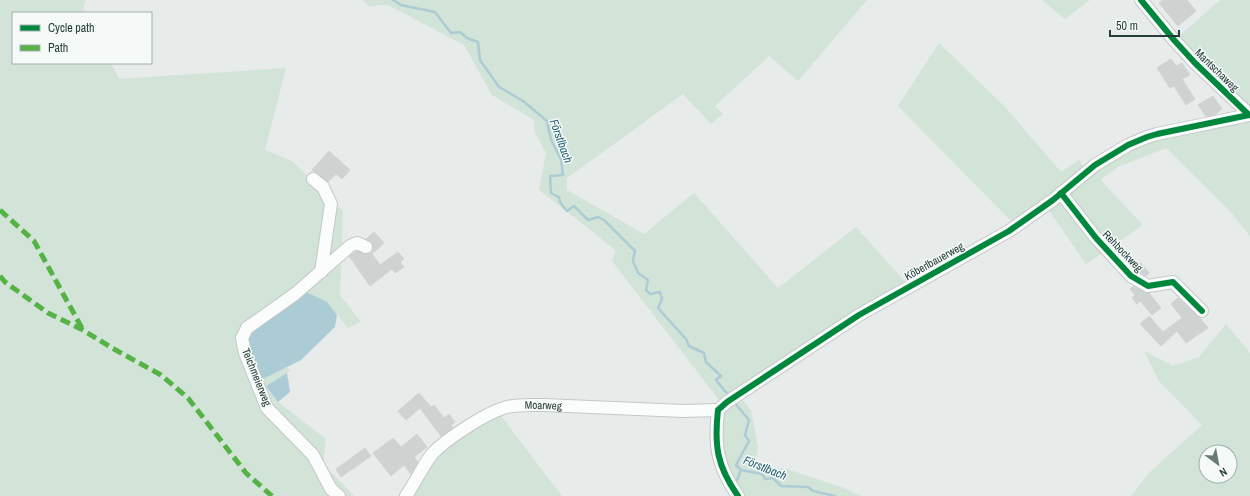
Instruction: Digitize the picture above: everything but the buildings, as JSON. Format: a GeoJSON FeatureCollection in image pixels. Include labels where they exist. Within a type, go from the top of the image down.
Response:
{"type":"FeatureCollection","features":[{"type":"Feature","properties":{"kind":"street","name":"Mantschaweg"},"geometry":{"type":"LineString","coordinates":[[1141,0],[1195,63],[1250,115]]}},
{"type":"Feature","properties":{"kind":"street","name":"Köberlbauerweg"},"geometry":{"type":"LineString","coordinates":[[726,403],[859,315],[1009,230],[1036,212],[1095,165],[1119,150],[1138,140],[1175,130],[1250,115]]}},
{"type":"Feature","properties":{"kind":"street"},"geometry":{"type":"LineString","coordinates":[[313,179],[323,187],[331,204],[321,272]]}},
{"type":"Feature","properties":{"kind":"street","name":"Rehbockweg"},"geometry":{"type":"LineString","coordinates":[[1061,193],[1096,238],[1131,276],[1148,286],[1173,282],[1202,311]]}},
{"type":"Feature","properties":{"kind":"street","name":"Teichmeierweg"},"geometry":{"type":"LineString","coordinates":[[339,496],[331,489],[313,455],[267,408],[245,353],[242,338],[247,328],[295,294],[350,246],[358,243],[366,248]]}},
{"type":"Feature","properties":{"kind":"street"},"geometry":{"type":"LineString","coordinates":[[726,403],[717,440],[721,465],[730,484],[738,496]]}},
{"type":"Feature","properties":{"kind":"street","name":"Moarweg"},"geometry":{"type":"LineString","coordinates":[[406,496],[431,456],[441,446],[484,416],[508,407],[544,405],[684,411],[726,403]]}},
{"type":"Feature","properties":{"kind":"green space"},"geometry":{"type":"Polygon","coordinates":[[[0,0],[86,0],[83,8],[85,12],[12,12],[12,64],[112,64],[119,79],[286,68],[265,150],[292,161],[343,211],[340,295],[361,322],[348,328],[327,302],[263,379],[287,367],[290,371],[267,386],[278,402],[326,439],[323,464],[354,496],[0,496],[0,0]]]}},
{"type":"Feature","properties":{"kind":"green space"},"geometry":{"type":"Polygon","coordinates":[[[363,0],[867,0],[798,81],[769,56],[715,106],[723,114],[711,124],[683,94],[567,178],[567,190],[644,234],[694,193],[778,288],[856,227],[905,282],[815,341],[719,400],[612,261],[616,251],[539,190],[546,153],[535,132],[534,120],[492,95],[464,45],[388,5],[369,6],[363,0]]]}},
{"type":"Feature","properties":{"kind":"green space"},"geometry":{"type":"Polygon","coordinates":[[[1042,0],[1090,0],[1065,19],[1042,0]]]}},
{"type":"Feature","properties":{"kind":"green space"},"geometry":{"type":"Polygon","coordinates":[[[1220,0],[1250,0],[1250,110],[1177,38],[1220,0]]]}},
{"type":"Feature","properties":{"kind":"green space"},"geometry":{"type":"Polygon","coordinates":[[[939,43],[1005,107],[1061,172],[1079,160],[1084,167],[1014,224],[898,106],[939,43]]]}},
{"type":"Feature","properties":{"kind":"green space"},"geometry":{"type":"Polygon","coordinates":[[[1246,119],[1250,122],[1250,236],[1229,210],[1166,148],[1118,167],[1101,179],[1143,225],[1086,264],[1048,209],[1071,188],[1140,143],[1246,119]]]}},
{"type":"Feature","properties":{"kind":"green space"},"geometry":{"type":"Polygon","coordinates":[[[1226,324],[1250,353],[1250,496],[1131,496],[1150,472],[1202,425],[1159,381],[1144,351],[1173,366],[1199,357],[1226,324]]]}},
{"type":"Feature","properties":{"kind":"green space"},"geometry":{"type":"Polygon","coordinates":[[[741,397],[751,411],[758,447],[755,468],[787,469],[844,488],[861,496],[744,496],[731,477],[721,453],[722,413],[741,397]]]}},
{"type":"Feature","properties":{"kind":"green space"},"geometry":{"type":"Polygon","coordinates":[[[498,412],[562,496],[409,496],[440,449],[498,412]]]}},
{"type":"Feature","properties":{"kind":"water"},"geometry":{"type":"Polygon","coordinates":[[[306,292],[327,302],[337,315],[335,327],[301,360],[263,379],[249,354],[248,334],[306,292]]]}},
{"type":"Feature","properties":{"kind":"water"},"geometry":{"type":"Polygon","coordinates":[[[287,373],[290,392],[278,402],[266,386],[287,373]]]}},
{"type":"Feature","properties":{"kind":"waterway","name":"Förstlbach"},"geometry":{"type":"LineString","coordinates":[[393,0],[401,5],[435,12],[451,33],[460,32],[467,38],[478,42],[480,60],[499,87],[523,101],[547,121],[551,140],[561,159],[563,175],[550,176],[551,193],[559,197],[560,202],[567,211],[574,206],[588,220],[598,217],[604,220],[635,251],[633,261],[638,273],[648,280],[646,290],[650,294],[660,292],[662,299],[658,308],[686,339],[689,346],[704,353],[706,362],[721,376],[716,380],[729,396]]}},
{"type":"Feature","properties":{"kind":"waterway","name":"Förstlbach"},"geometry":{"type":"LineString","coordinates":[[734,402],[749,420],[745,435],[749,441],[736,465],[741,470],[762,474],[765,479],[773,478],[781,486],[808,487],[813,491],[835,496]]}},
{"type":"Feature","properties":{"kind":"waterway"},"geometry":{"type":"LineString","coordinates":[[737,480],[741,470]]}},
{"type":"Feature","properties":{"kind":"marked path"},"geometry":{"type":"LineString","coordinates":[[0,210],[34,241],[83,330]]}},
{"type":"Feature","properties":{"kind":"marked path"},"geometry":{"type":"LineString","coordinates":[[0,276],[5,282],[48,313],[83,330],[161,375],[188,398],[246,473],[272,496]]}},
{"type":"Feature","properties":{"kind":"cycle path"},"geometry":{"type":"LineString","coordinates":[[1141,0],[1195,63],[1249,115]]}},
{"type":"Feature","properties":{"kind":"cycle path"},"geometry":{"type":"LineString","coordinates":[[738,496],[725,475],[721,465],[717,445],[716,434],[718,410],[727,402],[859,315],[1009,231],[1053,200],[1095,165],[1128,145],[1157,134],[1249,115]]}},
{"type":"Feature","properties":{"kind":"cycle path"},"geometry":{"type":"LineString","coordinates":[[1061,193],[1096,238],[1131,276],[1148,286],[1173,282],[1202,311]]}}]}
